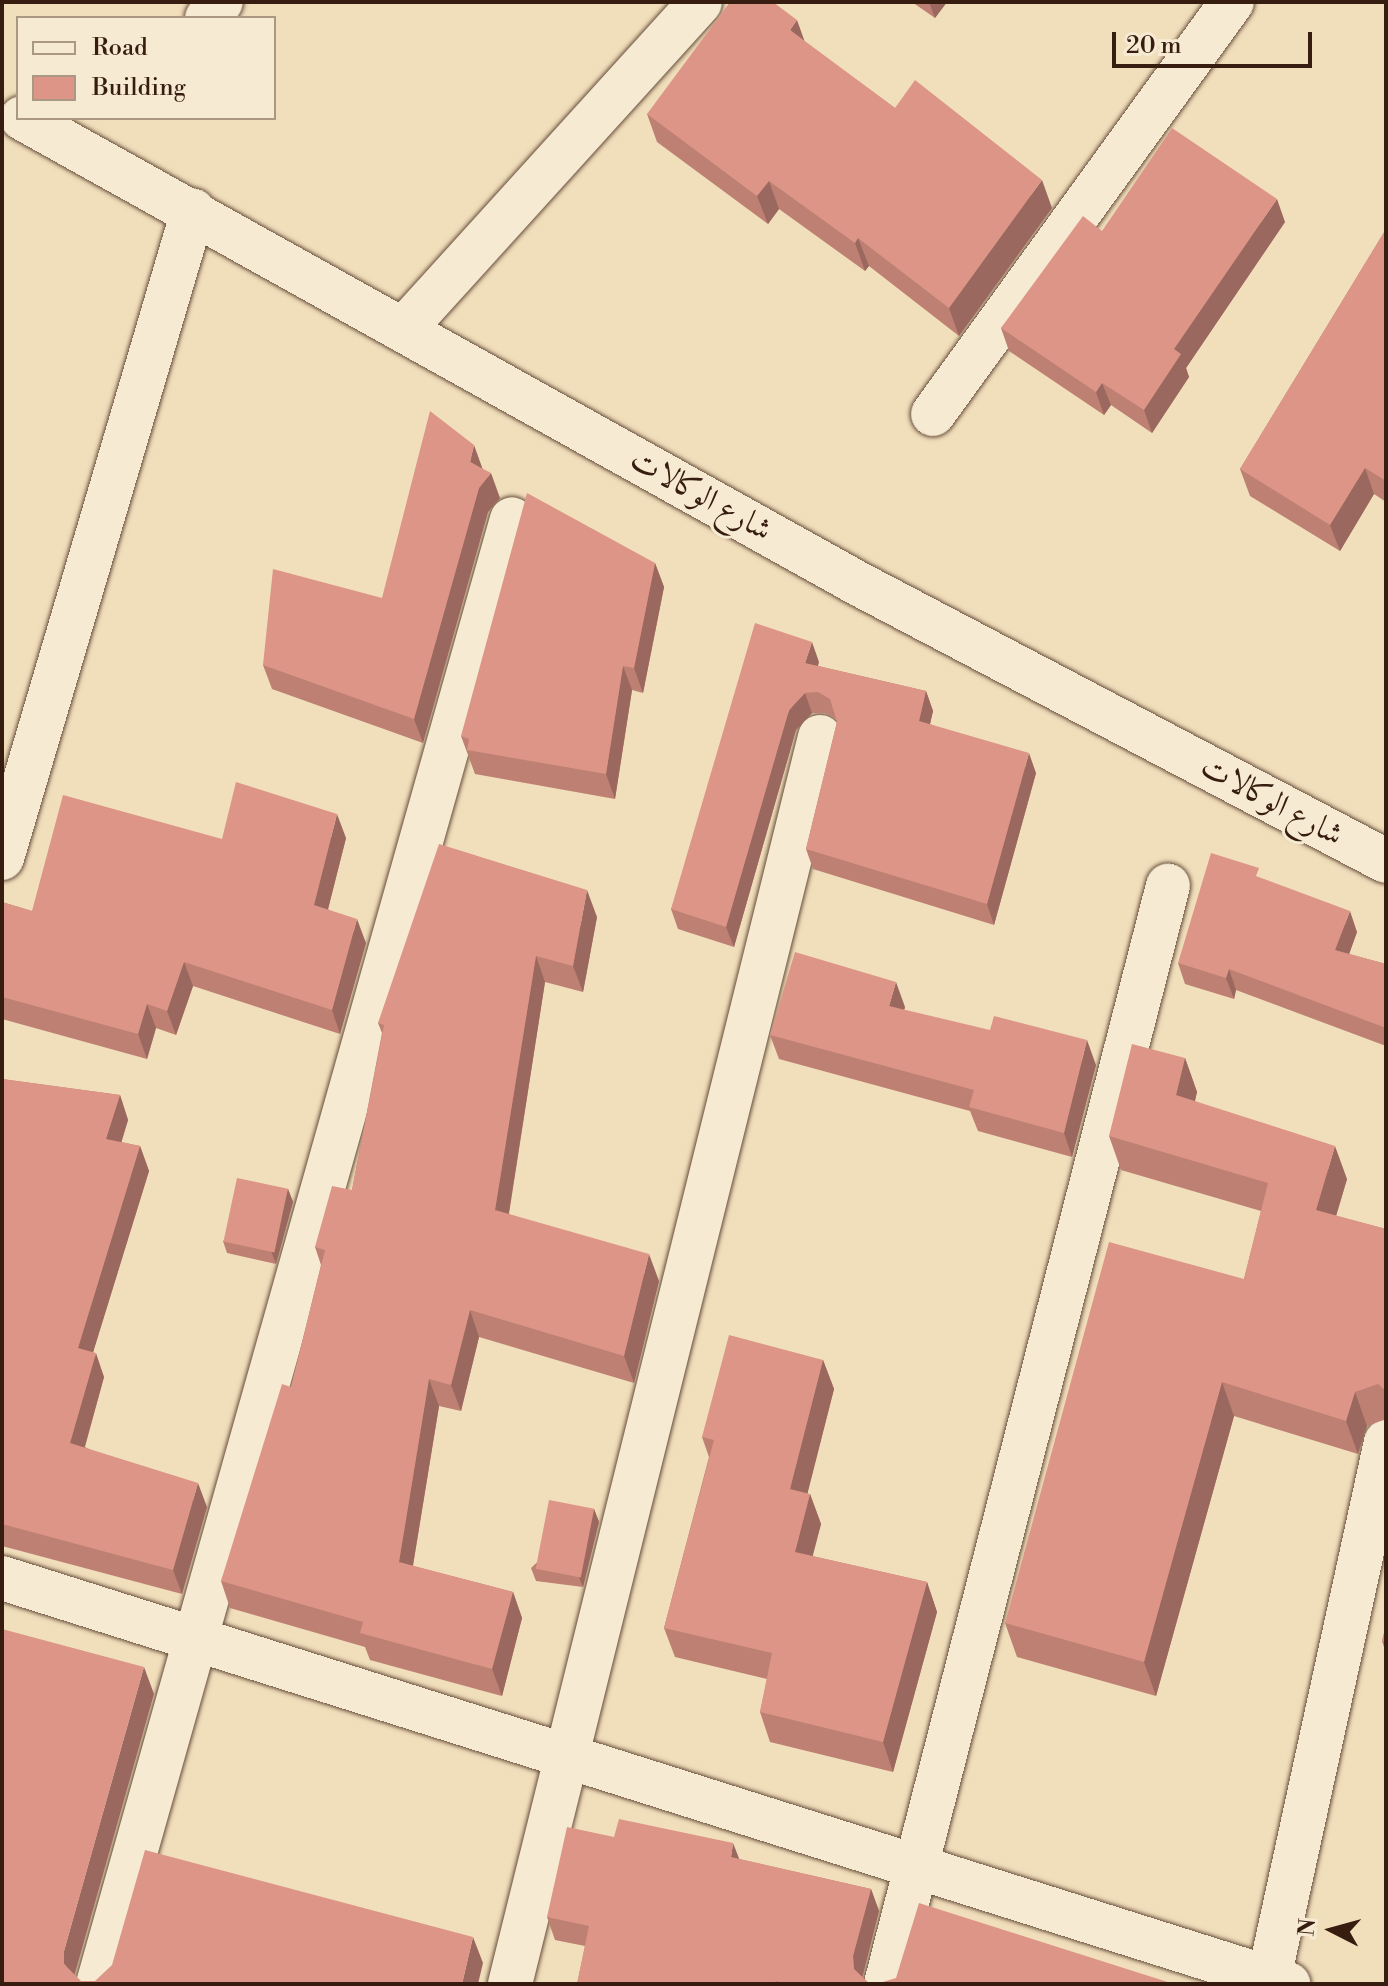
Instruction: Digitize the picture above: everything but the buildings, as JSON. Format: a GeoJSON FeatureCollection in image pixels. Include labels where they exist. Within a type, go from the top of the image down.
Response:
{"type":"FeatureCollection","features":[{"type":"Feature","properties":{"kind":"street"},"geometry":{"type":"LineString","coordinates":[[403,330],[700,2]]}},
{"type":"Feature","properties":{"kind":"street"},"geometry":{"type":"LineString","coordinates":[[933,414],[1232,2]]}},
{"type":"Feature","properties":{"kind":"street","name":"شارع الوكالات"},"geometry":{"type":"LineString","coordinates":[[26,120],[859,584],[1386,861]]}},
{"type":"Feature","properties":{"kind":"street"},"geometry":{"type":"LineString","coordinates":[[2,858],[193,211]]}},
{"type":"Feature","properties":{"kind":"street"},"geometry":{"type":"LineString","coordinates":[[98,1984],[200,1645],[512,519]]}},
{"type":"Feature","properties":{"kind":"street"},"geometry":{"type":"LineString","coordinates":[[510,1984],[569,1759],[820,737]]}},
{"type":"Feature","properties":{"kind":"street"},"geometry":{"type":"LineString","coordinates":[[886,1984],[1168,886]]}},
{"type":"Feature","properties":{"kind":"street"},"geometry":{"type":"LineString","coordinates":[[2,1578],[200,1645],[1278,1981],[1386,1442]]}}]}
